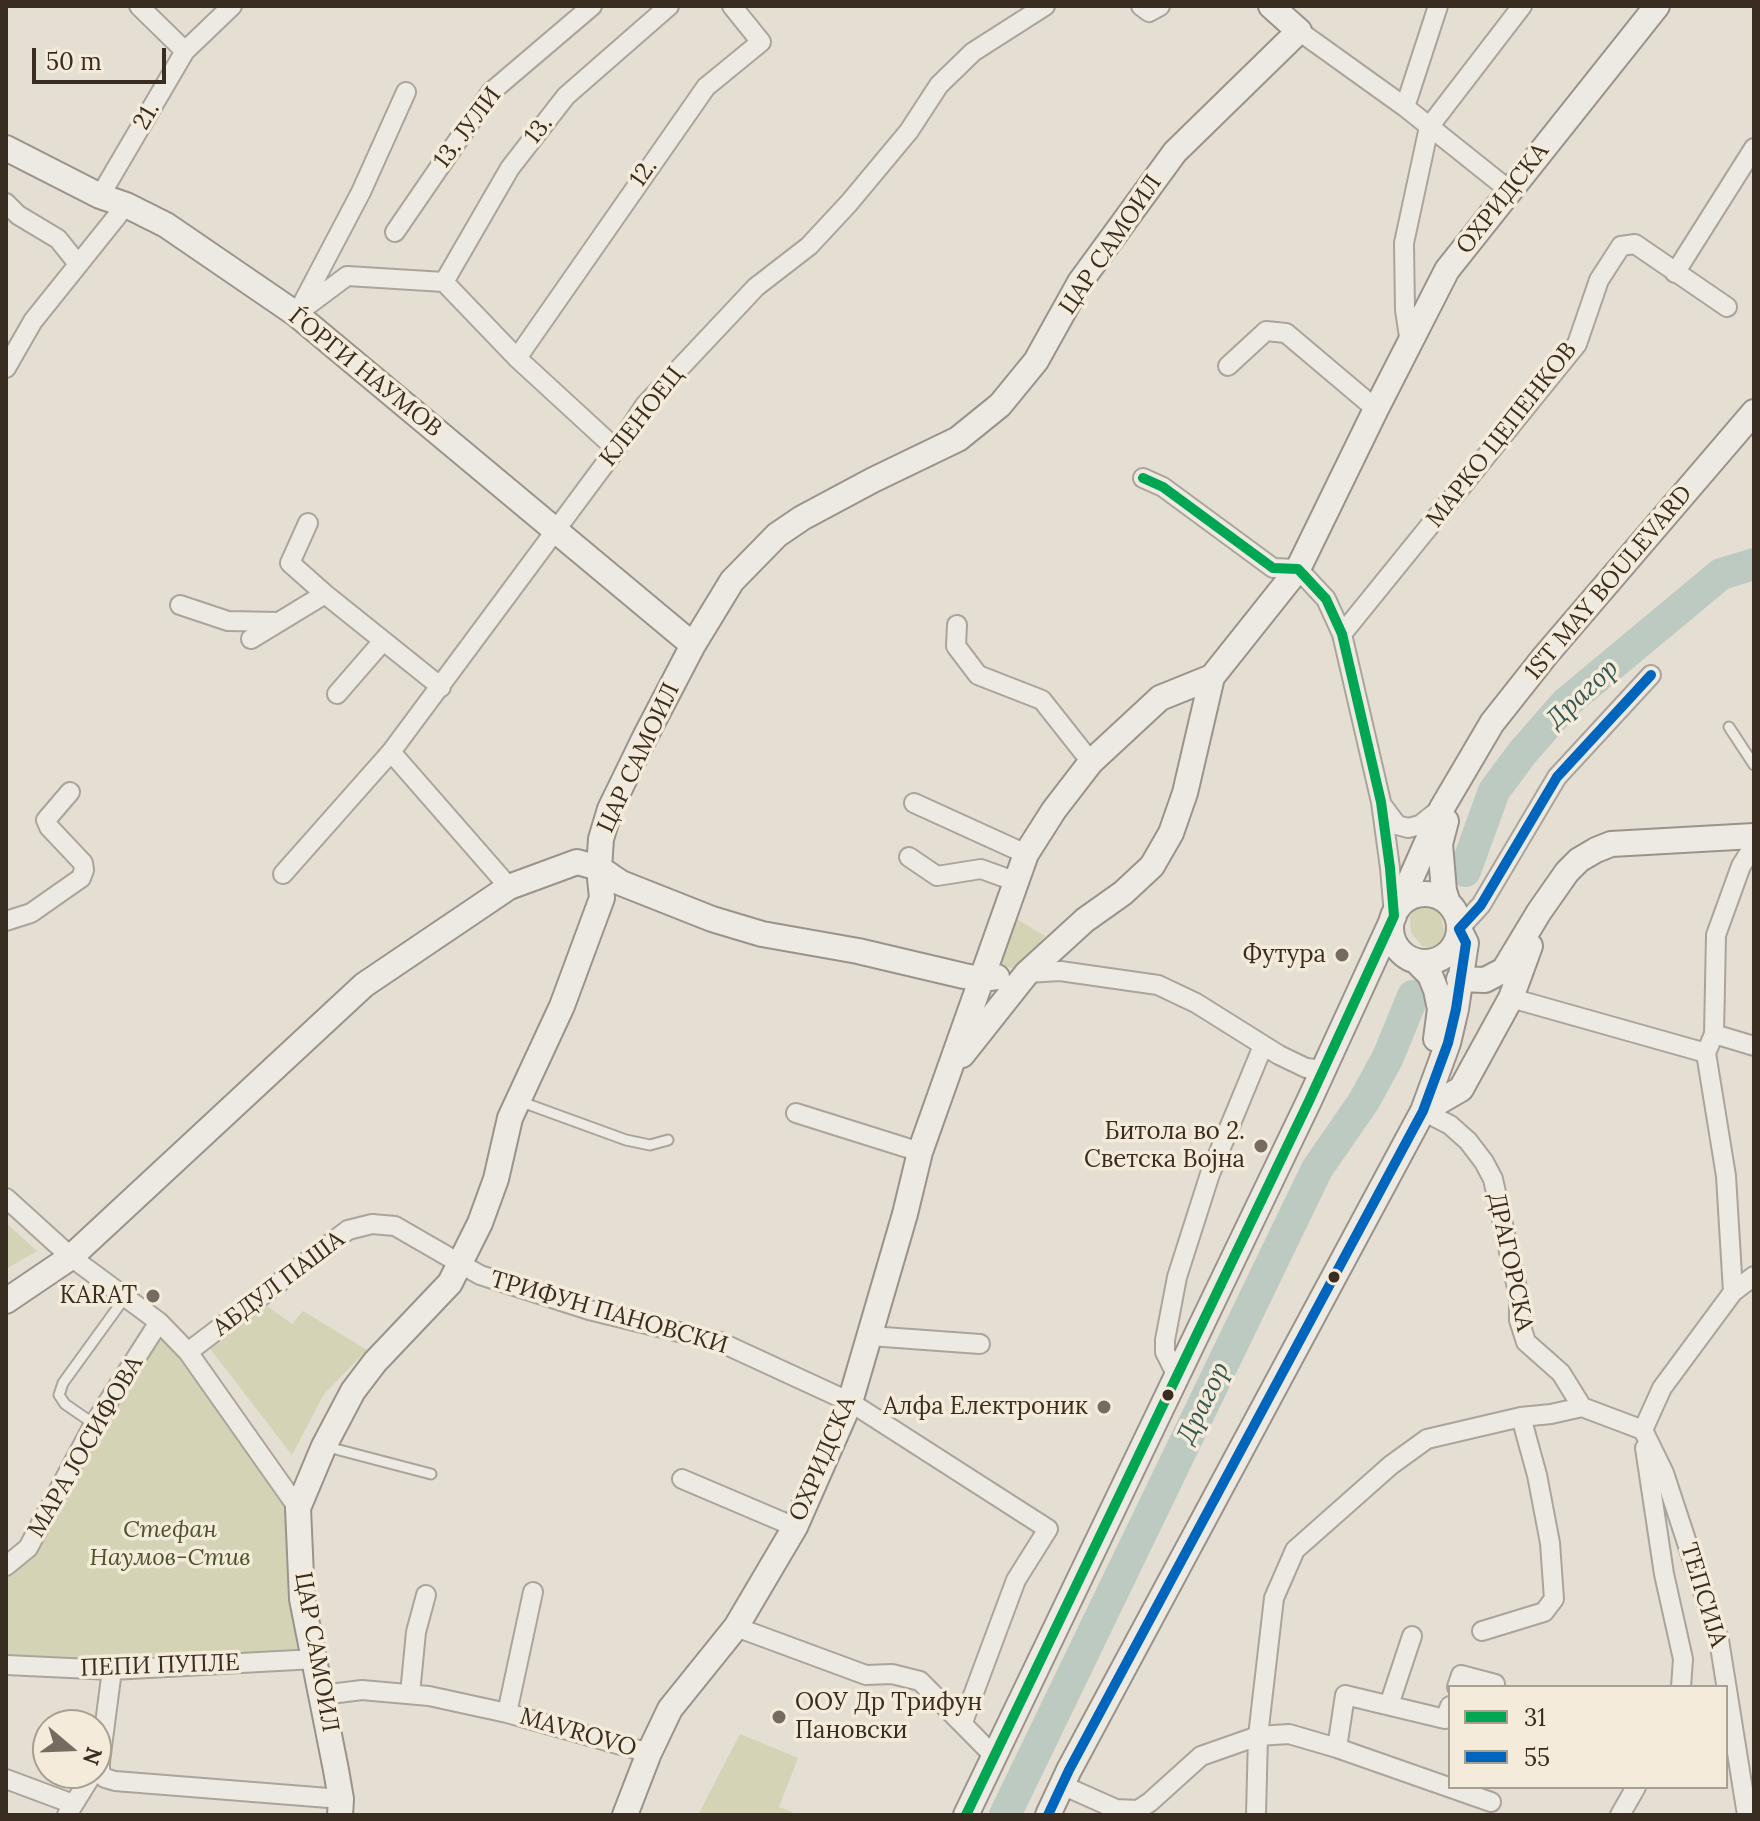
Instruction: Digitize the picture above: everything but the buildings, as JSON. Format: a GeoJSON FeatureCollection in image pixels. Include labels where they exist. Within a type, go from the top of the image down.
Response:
{"type":"FeatureCollection","features":[{"type":"Feature","properties":{"kind":"street"},"geometry":{"type":"LineString","coordinates":[[139,6],[185,51]]}},
{"type":"Feature","properties":{"kind":"street","name":"21."},"geometry":{"type":"LineString","coordinates":[[100,196],[185,51],[232,6]]}},
{"type":"Feature","properties":{"kind":"street","name":"13. ЈУЛИ"},"geometry":{"type":"LineString","coordinates":[[395,232],[491,92],[592,6]]}},
{"type":"Feature","properties":{"kind":"street","name":"13."},"geometry":{"type":"LineString","coordinates":[[444,282],[510,168],[566,96],[669,6]]}},
{"type":"Feature","properties":{"kind":"street","name":"12."},"geometry":{"type":"LineString","coordinates":[[517,358],[706,87],[761,42],[732,6]]}},
{"type":"Feature","properties":{"kind":"street","name":"КЛЕНОЕЦ"},"geometry":{"type":"LineString","coordinates":[[283,874],[391,752],[616,449],[645,405],[756,287],[809,246],[849,203],[909,131],[939,85],[973,52],[1045,6]]}},
{"type":"Feature","properties":{"kind":"street"},"geometry":{"type":"LineString","coordinates":[[1141,6],[1149,12],[1160,6]]}},
{"type":"Feature","properties":{"kind":"street"},"geometry":{"type":"LineString","coordinates":[[1271,6],[1299,31],[1405,107],[1509,190]]}},
{"type":"Feature","properties":{"kind":"street"},"geometry":{"type":"LineString","coordinates":[[1405,107],[1438,6]]}},
{"type":"Feature","properties":{"kind":"street"},"geometry":{"type":"LineString","coordinates":[[1410,344],[1405,310],[1404,243],[1429,127],[1522,6]]}},
{"type":"Feature","properties":{"kind":"street","name":"ОХРИДСКА"},"geometry":{"type":"LineString","coordinates":[[950,1070],[1027,973],[1085,920],[1140,878],[1159,855],[1171,833],[1185,793],[1212,677],[1298,569],[1447,270],[1657,6]]}},
{"type":"Feature","properties":{"kind":"street","name":"ЦАР САМОИЛ"},"geometry":{"type":"LineString","coordinates":[[341,1807],[302,1599],[298,1508],[324,1446],[353,1391],[375,1362],[450,1283],[461,1263],[496,1179],[510,1118],[562,1006],[602,898],[599,868],[601,839],[610,809],[693,645],[732,581],[777,535],[873,480],[958,439],[1000,405],[1036,361],[1080,282],[1175,152],[1299,31]]}},
{"type":"Feature","properties":{"kind":"street"},"geometry":{"type":"LineString","coordinates":[[296,314],[361,192],[406,92]]}},
{"type":"Feature","properties":{"kind":"street","name":"ЃОРГИ НАУМОВ"},"geometry":{"type":"LineString","coordinates":[[6,148],[100,196],[166,225],[296,314],[693,645]]}},
{"type":"Feature","properties":{"kind":"street"},"geometry":{"type":"LineString","coordinates":[[1675,273],[1754,148]]}},
{"type":"Feature","properties":{"kind":"street"},"geometry":{"type":"LineString","coordinates":[[6,203],[18,215],[58,239],[78,264]]}},
{"type":"Feature","properties":{"kind":"street"},"geometry":{"type":"LineString","coordinates":[[6,368],[33,321],[126,205]]}},
{"type":"Feature","properties":{"kind":"street","name":"МАРКО ЦЕПЕНКОВ"},"geometry":{"type":"LineString","coordinates":[[1342,634],[1577,344],[1599,280],[1621,246],[1635,244],[1727,307]]}},
{"type":"Feature","properties":{"kind":"street"},"geometry":{"type":"LineString","coordinates":[[296,314],[347,276],[444,282],[517,358],[616,449]]}},
{"type":"Feature","properties":{"kind":"street"},"geometry":{"type":"LineString","coordinates":[[1228,366],[1266,331],[1286,333],[1376,409]]}},
{"type":"Feature","properties":{"kind":"street","name":"1ST MAY BOULEVARD"},"geometry":{"type":"LineString","coordinates":[[966,1815],[1324,1070],[1442,808],[1469,759],[1492,723],[1545,656],[1754,412]]}},
{"type":"Feature","properties":{"kind":"street"},"geometry":{"type":"LineString","coordinates":[[1143,478],[1163,487],[1273,568],[1298,569],[1326,599],[1342,634],[1381,802],[1396,912],[1393,938],[1398,948],[1430,975],[1440,1009],[1425,1080],[1423,1111]]}},
{"type":"Feature","properties":{"kind":"street"},"geometry":{"type":"LineString","coordinates":[[308,523],[290,563],[441,687]]}},
{"type":"Feature","properties":{"kind":"street"},"geometry":{"type":"LineString","coordinates":[[251,639],[325,594]]}},
{"type":"Feature","properties":{"kind":"street"},"geometry":{"type":"LineString","coordinates":[[180,605],[228,621],[279,622]]}},
{"type":"Feature","properties":{"kind":"street"},"geometry":{"type":"LineString","coordinates":[[957,625],[956,646],[978,675],[1042,700],[1091,762]]}},
{"type":"Feature","properties":{"kind":"street"},"geometry":{"type":"LineString","coordinates":[[337,694],[383,641]]}},
{"type":"Feature","properties":{"kind":"street"},"geometry":{"type":"LineString","coordinates":[[1048,1815],[1423,1111],[1450,1039],[1463,936],[1557,777],[1651,675]]}},
{"type":"Feature","properties":{"kind":"street","name":"ОХРИДСКА"},"geometry":{"type":"LineString","coordinates":[[625,1815],[670,1709],[736,1627],[795,1527],[850,1402],[920,1152],[1026,854],[1054,810],[1091,762],[1160,698],[1212,677]]}},
{"type":"Feature","properties":{"kind":"street"},"geometry":{"type":"LineString","coordinates":[[391,752],[509,887]]}},
{"type":"Feature","properties":{"kind":"street","name":"1ST MAY BOULEVARD"},"geometry":{"type":"LineString","coordinates":[[1463,936],[1444,891],[1440,844],[1447,814],[1469,759]]}},
{"type":"Feature","properties":{"kind":"street"},"geometry":{"type":"LineString","coordinates":[[6,921],[31,913],[81,878],[83,863],[46,820],[70,792]]}},
{"type":"Feature","properties":{"kind":"street"},"geometry":{"type":"LineString","coordinates":[[1381,802],[1397,825],[1408,828],[1420,825],[1442,808]]}},
{"type":"Feature","properties":{"kind":"street"},"geometry":{"type":"LineString","coordinates":[[914,803],[1026,854]]}},
{"type":"Feature","properties":{"kind":"street"},"geometry":{"type":"LineString","coordinates":[[1459,979],[1485,980],[1504,970],[1539,912],[1579,860],[1611,844],[1754,836]]}},
{"type":"Feature","properties":{"kind":"street"},"geometry":{"type":"LineString","coordinates":[[1733,1292],[1726,1176],[1706,1053],[1714,1034],[1716,935],[1741,866],[1754,845]]}},
{"type":"Feature","properties":{"kind":"street"},"geometry":{"type":"LineString","coordinates":[[909,857],[937,876],[981,869],[1017,882]]}},
{"type":"Feature","properties":{"kind":"street"},"geometry":{"type":"LineString","coordinates":[[6,1301],[71,1257],[364,985],[509,887],[577,862],[599,868],[621,883],[712,919],[762,934],[858,951],[982,979],[1060,971],[1158,985],[1196,1003],[1263,1046],[1306,1068],[1324,1070]]}},
{"type":"Feature","properties":{"kind":"street"},"geometry":{"type":"LineString","coordinates":[[1396,912],[1417,895],[1428,894],[1448,903],[1473,900],[1494,885]]}},
{"type":"Feature","properties":{"kind":"street"},"geometry":{"type":"LineString","coordinates":[[1423,1111],[1461,1089],[1511,998],[1539,912]]}},
{"type":"Feature","properties":{"kind":"street"},"geometry":{"type":"LineString","coordinates":[[1416,961],[1426,962],[1445,956],[1457,939],[1463,936]]}},
{"type":"Feature","properties":{"kind":"street"},"geometry":{"type":"LineString","coordinates":[[1511,998],[1706,1053]]}},
{"type":"Feature","properties":{"kind":"street"},"geometry":{"type":"LineString","coordinates":[[1714,1034],[1754,1046]]}},
{"type":"Feature","properties":{"kind":"street"},"geometry":{"type":"LineString","coordinates":[[1177,1376],[1165,1352],[1165,1340],[1177,1277],[1210,1174],[1263,1046]]}},
{"type":"Feature","properties":{"kind":"street","name":"ДРАГОРСКА"},"geometry":{"type":"LineString","coordinates":[[1423,1111],[1459,1133],[1493,1179],[1516,1282],[1519,1320],[1526,1342],[1561,1373],[1582,1407]]}},
{"type":"Feature","properties":{"kind":"street"},"geometry":{"type":"LineString","coordinates":[[796,1113],[920,1152]]}},
{"type":"Feature","properties":{"kind":"street"},"geometry":{"type":"LineString","coordinates":[[6,1198],[71,1257],[159,1322],[188,1352],[298,1508]]}},
{"type":"Feature","properties":{"kind":"street","name":"АБДУЛ ПАША"},"geometry":{"type":"LineString","coordinates":[[188,1352],[348,1230],[372,1224],[395,1226],[461,1263]]}},
{"type":"Feature","properties":{"kind":"street","name":"ТРИФУН ПАНОВСКИ"},"geometry":{"type":"LineString","coordinates":[[461,1263],[480,1275],[589,1310],[720,1342],[850,1402],[1048,1529],[1016,1580],[963,1722]]}},
{"type":"Feature","properties":{"kind":"street"},"geometry":{"type":"LineString","coordinates":[[1681,1685],[1683,1659],[1664,1574],[1643,1430],[1662,1388],[1733,1292],[1754,1276]]}},
{"type":"Feature","properties":{"kind":"street","name":"МАРА ЈОСИФОВА"},"geometry":{"type":"LineString","coordinates":[[6,1566],[28,1548],[94,1424],[159,1322]]}},
{"type":"Feature","properties":{"kind":"street"},"geometry":{"type":"LineString","coordinates":[[870,1336],[980,1344]]}},
{"type":"Feature","properties":{"kind":"street"},"geometry":{"type":"LineString","coordinates":[[1256,1815],[1258,1736],[1274,1598],[1295,1550],[1391,1465],[1427,1439],[1521,1417],[1582,1407],[1643,1430]]}},
{"type":"Feature","properties":{"kind":"street"},"geometry":{"type":"LineString","coordinates":[[1482,1631],[1544,1612],[1554,1599],[1550,1543],[1537,1475],[1521,1417]]}},
{"type":"Feature","properties":{"kind":"street","name":"ТЕПСИЈА"},"geometry":{"type":"LineString","coordinates":[[1643,1430],[1664,1473],[1719,1640],[1726,1685]]}},
{"type":"Feature","properties":{"kind":"street"},"geometry":{"type":"LineString","coordinates":[[682,1479],[795,1527]]}},
{"type":"Feature","properties":{"kind":"street","name":"MAVROVO"},"geometry":{"type":"LineString","coordinates":[[507,1713],[533,1592]]}},
{"type":"Feature","properties":{"kind":"street"},"geometry":{"type":"LineString","coordinates":[[410,1694],[416,1632],[426,1595]]}},
{"type":"Feature","properties":{"kind":"street"},"geometry":{"type":"LineString","coordinates":[[736,1627],[866,1675],[892,1674],[920,1681],[995,1757]]}},
{"type":"Feature","properties":{"kind":"street"},"geometry":{"type":"LineString","coordinates":[[1389,1705],[1412,1636]]}},
{"type":"Feature","properties":{"kind":"street","name":"ПЕПИ ПУПЛЕ"},"geometry":{"type":"LineString","coordinates":[[6,1665],[112,1670],[315,1659]]}},
{"type":"Feature","properties":{"kind":"street"},"geometry":{"type":"LineString","coordinates":[[106,1709],[112,1670]]}},
{"type":"Feature","properties":{"kind":"street"},"geometry":{"type":"LineString","coordinates":[[1458,1685],[1461,1675],[1495,1684]]}},
{"type":"Feature","properties":{"kind":"street","name":"MAVROVO"},"geometry":{"type":"LineString","coordinates":[[322,1695],[362,1690],[410,1694],[507,1713],[649,1753]]}},
{"type":"Feature","properties":{"kind":"street"},"geometry":{"type":"LineString","coordinates":[[1337,1748],[1345,1695],[1445,1719],[1448,1711]]}},
{"type":"Feature","properties":{"kind":"street","name":"ТЕПСИЈА"},"geometry":{"type":"LineString","coordinates":[[1728,1696],[1747,1815]]}},
{"type":"Feature","properties":{"kind":"street"},"geometry":{"type":"LineString","coordinates":[[1062,1785],[1116,1809],[1138,1810],[1201,1756],[1258,1736],[1289,1734],[1448,1787]]}},
{"type":"Feature","properties":{"kind":"street"},"geometry":{"type":"LineString","coordinates":[[6,1779],[70,1810],[83,1789]]}},
{"type":"Feature","properties":{"kind":"street"},"geometry":{"type":"LineString","coordinates":[[112,1780],[341,1807]]}},
{"type":"Feature","properties":{"kind":"street"},"geometry":{"type":"LineString","coordinates":[[1454,1789],[1491,1802]]}},
{"type":"Feature","properties":{"kind":"street"},"geometry":{"type":"LineString","coordinates":[[1620,1815],[1635,1789]]}},
{"type":"Feature","properties":{"kind":"lane"},"geometry":{"type":"LineString","coordinates":[[1729,727],[1754,765]]}},
{"type":"Feature","properties":{"kind":"lane"},"geometry":{"type":"LineString","coordinates":[[518,1101],[626,1140],[650,1145],[668,1140]]}},
{"type":"Feature","properties":{"kind":"lane"},"geometry":{"type":"LineString","coordinates":[[94,1424],[65,1404],[59,1395],[63,1383],[126,1296]]}},
{"type":"Feature","properties":{"kind":"lane"},"geometry":{"type":"LineString","coordinates":[[324,1446],[431,1474]]}},
{"type":"Feature","properties":{"kind":"green space"},"geometry":{"type":"Polygon","coordinates":[[[1424,903],[1438,907],[1441,914],[1444,943],[1435,949],[1422,946],[1411,933],[1413,909],[1424,903]]]}},
{"type":"Feature","properties":{"kind":"green space"},"geometry":{"type":"Polygon","coordinates":[[[1015,918],[1045,936],[1019,970],[996,964],[1015,918]]]}},
{"type":"Feature","properties":{"kind":"green space"},"geometry":{"type":"Polygon","coordinates":[[[6,1223],[37,1251],[6,1269],[6,1223]]]}},
{"type":"Feature","properties":{"kind":"green space"},"geometry":{"type":"Polygon","coordinates":[[[263,1303],[292,1324],[303,1311],[367,1350],[324,1394],[292,1455],[208,1346],[263,1303]]]}},
{"type":"Feature","properties":{"kind":"green space","name":"Стефан Наумов-Стив"},"geometry":{"type":"Polygon","coordinates":[[[159,1322],[298,1508],[315,1659],[6,1665],[6,1566],[28,1548],[159,1322]]]}},
{"type":"Feature","properties":{"kind":"green space"},"geometry":{"type":"Polygon","coordinates":[[[740,1734],[798,1758],[779,1807],[799,1815],[698,1815],[740,1734]]]}},
{"type":"Feature","properties":{"kind":"waterway","name":"Драгор"},"geometry":{"type":"LineString","coordinates":[[1465,871],[1494,791],[1566,703],[1721,574],[1754,564]]}},
{"type":"Feature","properties":{"kind":"waterway","name":"Драгор"},"geometry":{"type":"LineString","coordinates":[[1005,1815],[1317,1169],[1364,1101],[1388,1057],[1413,996]]}},
{"type":"Feature","properties":{"kind":"transit line","name":"31"},"geometry":{"type":"LineString","coordinates":[[966,1815],[1309,1101],[1394,916],[1381,802],[1342,634],[1326,599],[1298,569],[1273,568],[1163,487],[1143,478]]}},
{"type":"Feature","properties":{"kind":"transit line","name":"55"},"geometry":{"type":"LineString","coordinates":[[1048,1815],[1069,1770],[1423,1111],[1448,1043],[1456,1009],[1466,943],[1459,929],[1481,905],[1557,777],[1651,675]]}},
{"type":"Feature","properties":{"kind":"place","name":"Футура"},"geometry":{"type":"Point","coordinates":[1342,955]}},
{"type":"Feature","properties":{"kind":"place","name":"Битола во 2. Светска Војна"},"geometry":{"type":"Point","coordinates":[1261,1146]}},
{"type":"Feature","properties":{"kind":"place","name":"KARAT"},"geometry":{"type":"Point","coordinates":[153,1296]}},
{"type":"Feature","properties":{"kind":"place","name":"Алфа Електроник"},"geometry":{"type":"Point","coordinates":[1104,1407]}},
{"type":"Feature","properties":{"kind":"place","name":"ООУ Др Трифун Пановски"},"geometry":{"type":"Point","coordinates":[779,1717]}}]}
